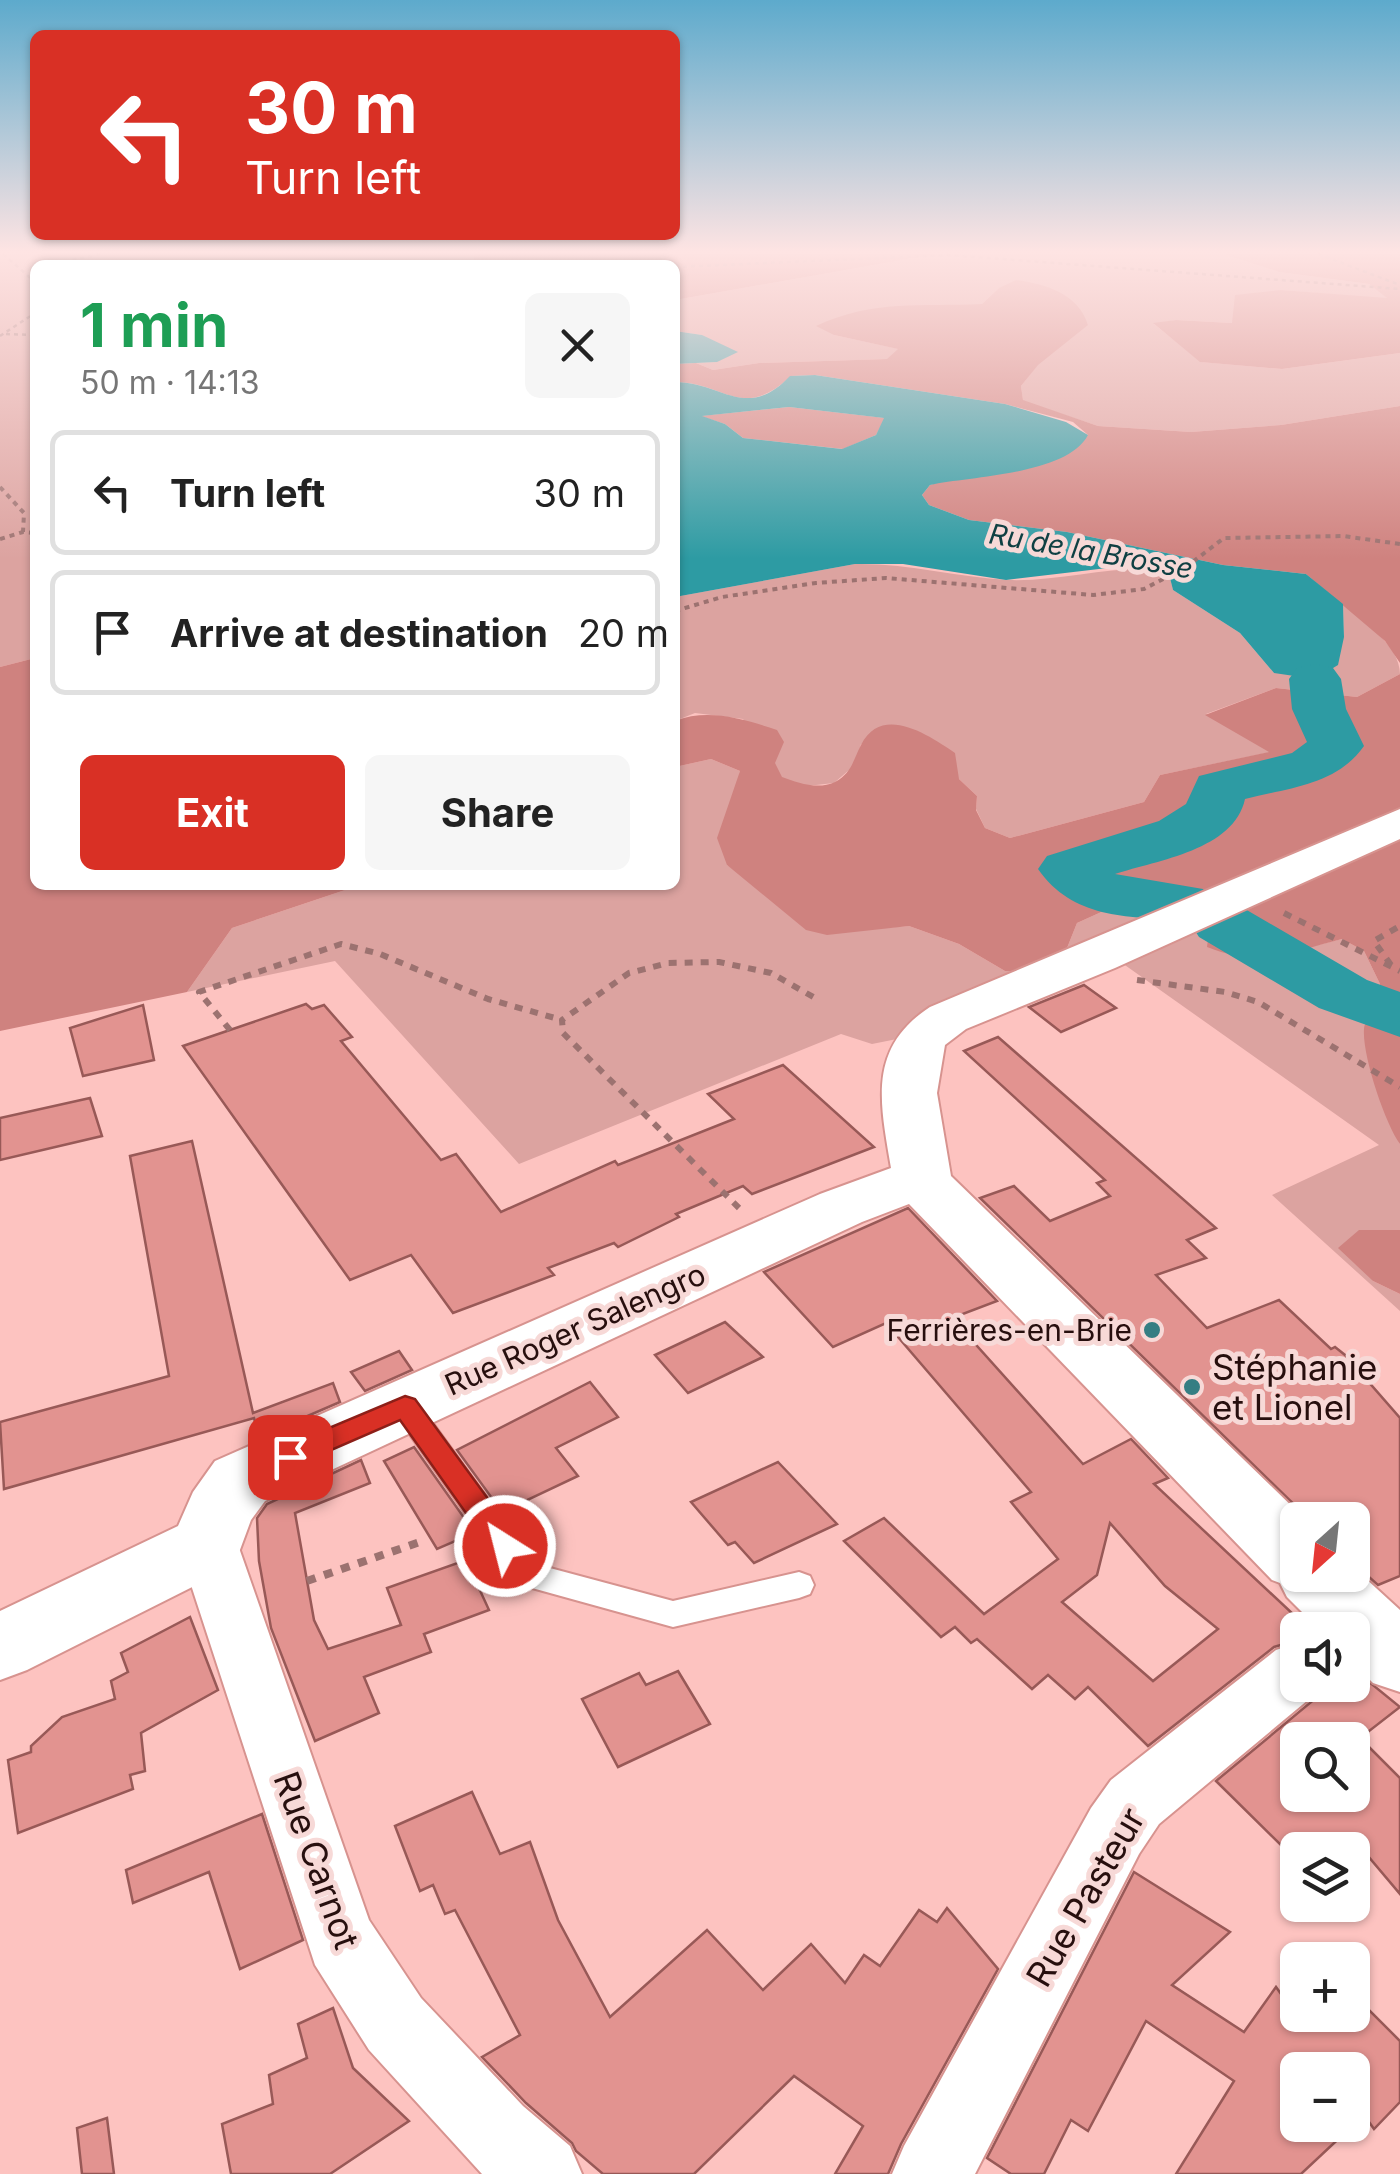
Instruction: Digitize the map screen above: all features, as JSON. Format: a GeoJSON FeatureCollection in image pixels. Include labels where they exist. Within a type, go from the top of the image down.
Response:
{"type":"FeatureCollection","features":[{"type":"Feature","properties":{"kind":"main road"},"geometry":{"type":"LineString","coordinates":[[1280,1541],[924,1182],[910,1080],[918,1044],[948,1018],[1098,957],[1400,822]]}},
{"type":"Feature","properties":{"kind":"main road","name":"Rue Roger Salengro"},"geometry":{"type":"LineString","coordinates":[[208,1545],[218,1512],[240,1481],[841,1208],[895,1186],[924,1182]]}},
{"type":"Feature","properties":{"kind":"main road"},"geometry":{"type":"LineString","coordinates":[[0,1647],[208,1545]]}},
{"type":"Feature","properties":{"kind":"street","name":"Rue Carnot"},"geometry":{"type":"LineString","coordinates":[[208,1545],[340,1940],[395,2024],[495,2134],[542,2174]]}},
{"type":"Feature","properties":{"kind":"street","name":"Rue Pasteur"},"geometry":{"type":"LineString","coordinates":[[932,2174],[1135,1802],[1280,1685]]}},
{"type":"Feature","properties":{"kind":"lane"},"geometry":{"type":"LineString","coordinates":[[405,1406],[525,1574],[672,1614],[798,1585]]}},
{"type":"Feature","properties":{"kind":"path"},"geometry":{"type":"LineString","coordinates":[[0,486],[24,513],[23,532]]}},
{"type":"Feature","properties":{"kind":"path"},"geometry":{"type":"LineString","coordinates":[[0,539],[30,532]]}},
{"type":"Feature","properties":{"kind":"path"},"geometry":{"type":"LineString","coordinates":[[680,609],[722,597],[816,583],[886,578],[930,579],[1042,594],[1093,595],[1144,589],[1224,538],[1343,536],[1400,544]]}},
{"type":"Feature","properties":{"kind":"path"},"geometry":{"type":"LineString","coordinates":[[1242,893],[1396,970]]}},
{"type":"Feature","properties":{"kind":"path"},"geometry":{"type":"LineString","coordinates":[[1396,970],[1374,941],[1400,926]]}},
{"type":"Feature","properties":{"kind":"path"},"geometry":{"type":"LineString","coordinates":[[230,1030],[199,992],[341,944],[380,954],[488,999],[562,1020]]}},
{"type":"Feature","properties":{"kind":"path"},"geometry":{"type":"LineString","coordinates":[[1098,957],[1131,980],[1229,994],[1273,1008],[1367,1073],[1400,1087]]}},
{"type":"Feature","properties":{"kind":"path"},"geometry":{"type":"LineString","coordinates":[[562,1020],[629,974],[668,962],[695,960],[771,972],[815,998]]}},
{"type":"Feature","properties":{"kind":"path"},"geometry":{"type":"LineString","coordinates":[[562,1020],[563,1032],[751,1220]]}},
{"type":"Feature","properties":{"kind":"path"},"geometry":{"type":"LineString","coordinates":[[308,1581],[420,1542]]}},
{"type":"Feature","properties":{"kind":"shaded area"},"geometry":{"type":"Polygon","coordinates":[[[0,355],[30,355],[30,659],[0,667],[0,355]]]}},
{"type":"Feature","properties":{"kind":"shaded area"},"geometry":{"type":"Polygon","coordinates":[[[713,355],[892,355],[888,359],[759,363],[713,370],[696,363],[717,362],[713,355]]]}},
{"type":"Feature","properties":{"kind":"shaded area"},"geometry":{"type":"Polygon","coordinates":[[[891,355],[1050,355],[1021,386],[1023,400],[1098,426],[1191,432],[1281,425],[1400,406],[1400,663],[1385,641],[1306,574],[1223,565],[1067,532],[969,520],[929,505],[922,495],[930,485],[1088,435],[1073,422],[1005,404],[815,375],[791,376],[774,389],[746,398],[680,383],[680,364],[696,363],[713,370],[759,363],[887,359],[891,355]]]}},
{"type":"Feature","properties":{"kind":"shaded area"},"geometry":{"type":"Polygon","coordinates":[[[1049,355],[1193,355],[1201,362],[1282,369],[1400,355],[1400,406],[1281,425],[1191,432],[1098,426],[1023,401],[1021,386],[1049,355]]]}},
{"type":"Feature","properties":{"kind":"shaded area"},"geometry":{"type":"Polygon","coordinates":[[[1192,355],[1382,355],[1282,369],[1200,362],[1192,355]]]}},
{"type":"Feature","properties":{"kind":"shaded area"},"geometry":{"type":"Polygon","coordinates":[[[789,407],[885,418],[876,435],[843,449],[743,438],[725,424],[700,416],[789,407]]]}},
{"type":"Feature","properties":{"kind":"shaded area"},"geometry":{"type":"Polygon","coordinates":[[[855,564],[1008,580],[1127,569],[1168,570],[1173,590],[1240,633],[1274,673],[1344,637],[1343,604],[1387,644],[1400,674],[1357,697],[1276,688],[1206,714],[1271,752],[1160,775],[1144,802],[1010,838],[985,828],[976,809],[977,796],[959,779],[861,744],[856,764],[834,783],[807,786],[782,778],[743,719],[695,713],[680,719],[680,596],[855,564]]]}},
{"type":"Feature","properties":{"kind":"shaded area"},"geometry":{"type":"Polygon","coordinates":[[[30,659],[30,890],[345,890],[232,928],[187,992],[0,1031],[0,667],[30,659]]]}},
{"type":"Feature","properties":{"kind":"shaded area"},"geometry":{"type":"Polygon","coordinates":[[[1400,674],[1400,1144],[1376,1088],[1364,1041],[1366,1018],[1380,984],[1364,951],[1342,939],[1259,957],[1207,947],[1209,931],[1223,905],[1212,889],[1108,909],[1077,923],[1067,948],[1043,972],[1005,971],[959,944],[909,926],[827,935],[806,930],[727,865],[717,838],[740,771],[711,759],[680,766],[680,719],[687,717],[726,716],[777,730],[784,742],[775,763],[782,777],[815,786],[835,782],[845,775],[870,733],[881,726],[906,727],[955,753],[959,779],[977,796],[976,810],[985,828],[1010,838],[1144,802],[1160,775],[1269,752],[1205,715],[1276,688],[1357,697],[1400,674]]]}},
{"type":"Feature","properties":{"kind":"shaded area"},"geometry":{"type":"Polygon","coordinates":[[[711,759],[740,771],[727,865],[747,878],[869,929],[909,926],[959,944],[1005,971],[1067,948],[1077,923],[1108,909],[1213,889],[1257,960],[1342,939],[1364,951],[1380,984],[1364,1024],[1400,1144],[1400,1230],[1359,1230],[1373,1281],[1400,1294],[1400,1311],[1272,1195],[1379,1145],[1122,963],[942,1030],[872,1044],[841,1034],[519,1164],[335,961],[187,992],[232,928],[345,890],[680,890],[680,766],[711,759]]]}},
{"type":"Feature","properties":{"kind":"shaded area"},"geometry":{"type":"Polygon","coordinates":[[[1359,1230],[1400,1230],[1400,1294],[1373,1281],[1338,1248],[1359,1230]]]}},
{"type":"Feature","properties":{"kind":"water"},"geometry":{"type":"Polygon","coordinates":[[[680,355],[731,355],[717,362],[680,364],[680,355]]]}},
{"type":"Feature","properties":{"kind":"water"},"geometry":{"type":"Polygon","coordinates":[[[815,375],[1005,404],[1066,422],[1088,435],[1077,448],[1060,458],[1016,472],[930,485],[922,495],[929,505],[969,520],[1067,532],[1223,565],[1306,574],[1343,604],[1344,637],[1338,665],[1315,679],[1274,673],[1240,633],[1173,590],[1168,570],[1116,567],[1006,580],[903,564],[855,564],[680,596],[680,383],[747,398],[774,389],[790,376],[815,375]],[[789,407],[702,416],[725,424],[743,438],[842,449],[876,435],[884,418],[789,407]]]}},
{"type":"Feature","properties":{"kind":"building"},"geometry":{"type":"Polygon","coordinates":[[[1084,985],[1116,1008],[1061,1032],[1029,1007],[1084,985]]]}},
{"type":"Feature","properties":{"kind":"building"},"geometry":{"type":"Polygon","coordinates":[[[306,1004],[312,1009],[324,1005],[352,1037],[341,1041],[441,1160],[456,1154],[501,1212],[615,1161],[618,1165],[734,1119],[708,1094],[783,1065],[874,1147],[752,1194],[743,1186],[676,1214],[679,1217],[618,1247],[614,1243],[548,1268],[554,1275],[453,1313],[411,1255],[350,1280],[183,1046],[306,1004]]]}},
{"type":"Feature","properties":{"kind":"building"},"geometry":{"type":"Polygon","coordinates":[[[143,1005],[154,1060],[83,1076],[70,1028],[143,1005]]]}},
{"type":"Feature","properties":{"kind":"building"},"geometry":{"type":"Polygon","coordinates":[[[998,1037],[1216,1228],[1187,1240],[1206,1258],[1156,1275],[1207,1328],[1279,1300],[1331,1349],[1335,1347],[1345,1355],[1400,1418],[1400,1576],[1378,1585],[1370,1578],[1370,1502],[1292,1502],[980,1198],[1014,1186],[1050,1221],[1110,1196],[1097,1183],[1105,1180],[964,1051],[998,1037]]]}},
{"type":"Feature","properties":{"kind":"building"},"geometry":{"type":"Polygon","coordinates":[[[90,1098],[102,1136],[0,1160],[0,1118],[90,1098]]]}},
{"type":"Feature","properties":{"kind":"building"},"geometry":{"type":"Polygon","coordinates":[[[192,1141],[253,1413],[333,1383],[340,1402],[259,1437],[254,1418],[4,1489],[0,1422],[169,1376],[130,1156],[192,1141]]]}},
{"type":"Feature","properties":{"kind":"building"},"geometry":{"type":"Polygon","coordinates":[[[908,1208],[997,1301],[952,1318],[1083,1464],[1131,1439],[1168,1478],[1154,1484],[1291,1612],[1280,1612],[1280,1645],[1148,1746],[1088,1687],[1075,1699],[1048,1675],[1032,1689],[977,1639],[971,1643],[955,1627],[941,1637],[844,1541],[884,1518],[984,1614],[1058,1559],[1011,1502],[1031,1492],[886,1323],[833,1347],[764,1272],[908,1208]],[[1110,1523],[1097,1575],[1062,1602],[1153,1681],[1218,1629],[1165,1586],[1110,1523]]]}},
{"type":"Feature","properties":{"kind":"building"},"geometry":{"type":"Polygon","coordinates":[[[725,1322],[763,1357],[688,1393],[655,1355],[725,1322]]]}},
{"type":"Feature","properties":{"kind":"building"},"geometry":{"type":"Polygon","coordinates":[[[399,1351],[412,1370],[365,1391],[351,1372],[399,1351]]]}},
{"type":"Feature","properties":{"kind":"building"},"geometry":{"type":"Polygon","coordinates":[[[590,1382],[618,1417],[556,1448],[578,1476],[502,1512],[457,1450],[590,1382]]]}},
{"type":"Feature","properties":{"kind":"building"},"geometry":{"type":"Polygon","coordinates":[[[414,1447],[474,1533],[437,1549],[384,1461],[414,1447]]]}},
{"type":"Feature","properties":{"kind":"building"},"geometry":{"type":"Polygon","coordinates":[[[361,1460],[370,1483],[295,1513],[314,1620],[328,1649],[401,1625],[387,1588],[466,1560],[489,1610],[424,1634],[431,1652],[364,1677],[379,1713],[315,1741],[271,1628],[259,1561],[257,1518],[267,1504],[361,1460]]]}},
{"type":"Feature","properties":{"kind":"building"},"geometry":{"type":"Polygon","coordinates":[[[778,1462],[837,1524],[754,1563],[735,1542],[728,1545],[691,1502],[778,1462]]]}},
{"type":"Feature","properties":{"kind":"building"},"geometry":{"type":"Polygon","coordinates":[[[190,1617],[218,1690],[141,1733],[145,1771],[130,1775],[133,1789],[18,1833],[8,1760],[31,1752],[31,1746],[62,1717],[115,1699],[111,1681],[128,1672],[121,1653],[190,1617]]]}},
{"type":"Feature","properties":{"kind":"building"},"geometry":{"type":"Polygon","coordinates":[[[678,1671],[710,1724],[618,1767],[582,1699],[639,1673],[646,1685],[678,1671]]]}},
{"type":"Feature","properties":{"kind":"building"},"geometry":{"type":"Polygon","coordinates":[[[1370,1683],[1400,1707],[1370,1730],[1370,1722],[1287,1722],[1311,1702],[1370,1702],[1370,1683]]]}},
{"type":"Feature","properties":{"kind":"building"},"geometry":{"type":"Polygon","coordinates":[[[1280,1728],[1280,1812],[1370,1812],[1370,1748],[1400,1778],[1400,1894],[1370,1858],[1370,1832],[1280,1832],[1280,1844],[1216,1781],[1280,1728]]]}},
{"type":"Feature","properties":{"kind":"building"},"geometry":{"type":"Polygon","coordinates":[[[472,1792],[500,1854],[530,1842],[558,1920],[610,2017],[707,1930],[763,1990],[811,1944],[845,1983],[864,1955],[880,1966],[919,1910],[937,1922],[947,1908],[998,1969],[888,2174],[835,2174],[863,2126],[794,2076],[694,2174],[603,2174],[576,2151],[482,2057],[520,2035],[455,1910],[445,1914],[433,1885],[420,1891],[395,1826],[472,1792]]]}},
{"type":"Feature","properties":{"kind":"building"},"geometry":{"type":"Polygon","coordinates":[[[262,1814],[303,1940],[240,1969],[209,1872],[133,1903],[126,1870],[262,1814]]]}},
{"type":"Feature","properties":{"kind":"building"},"geometry":{"type":"Polygon","coordinates":[[[1134,1872],[1230,1932],[1172,1985],[1244,2032],[1276,1987],[1280,1993],[1280,2032],[1370,2032],[1370,2011],[1400,2041],[1400,2102],[1374,2129],[1370,2123],[1370,2052],[1280,2052],[1280,2142],[1335,2142],[1301,2174],[1176,2174],[1234,2081],[1146,2021],[1088,2131],[1071,2120],[1044,2174],[1011,2174],[987,2158],[1134,1872]]]}},
{"type":"Feature","properties":{"kind":"building"},"geometry":{"type":"Polygon","coordinates":[[[333,2008],[353,2068],[409,2121],[330,2174],[231,2174],[222,2124],[273,2104],[269,2075],[307,2058],[298,2024],[333,2008]]]}},
{"type":"Feature","properties":{"kind":"building"},"geometry":{"type":"Polygon","coordinates":[[[107,2118],[114,2174],[82,2174],[77,2128],[107,2118]]]}},
{"type":"Feature","properties":{"kind":"waterway","name":"Ru de la Brosse"},"geometry":{"type":"LineString","coordinates":[[1181,902],[1103,895],[1069,869],[1180,834],[1213,812],[1219,788],[1312,765],[1336,746],[1319,709],[1315,679]]}},
{"type":"Feature","properties":{"kind":"waterway","name":"Ru de la Brosse"},"geometry":{"type":"LineString","coordinates":[[1222,923],[1343,994],[1400,1016]]}},
{"type":"Feature","properties":{"kind":"place","name":"Ferrières-en-Brie"},"geometry":{"type":"Point","coordinates":[1152,1330]}},
{"type":"Feature","properties":{"kind":"place","name":"Stéphanie et Lionel"},"geometry":{"type":"Point","coordinates":[1192,1387]}},
{"type":"Feature","properties":{"kind":"route"},"geometry":{"type":"LineString","coordinates":[[290,1457],[405,1406],[505,1546]]}}]}
